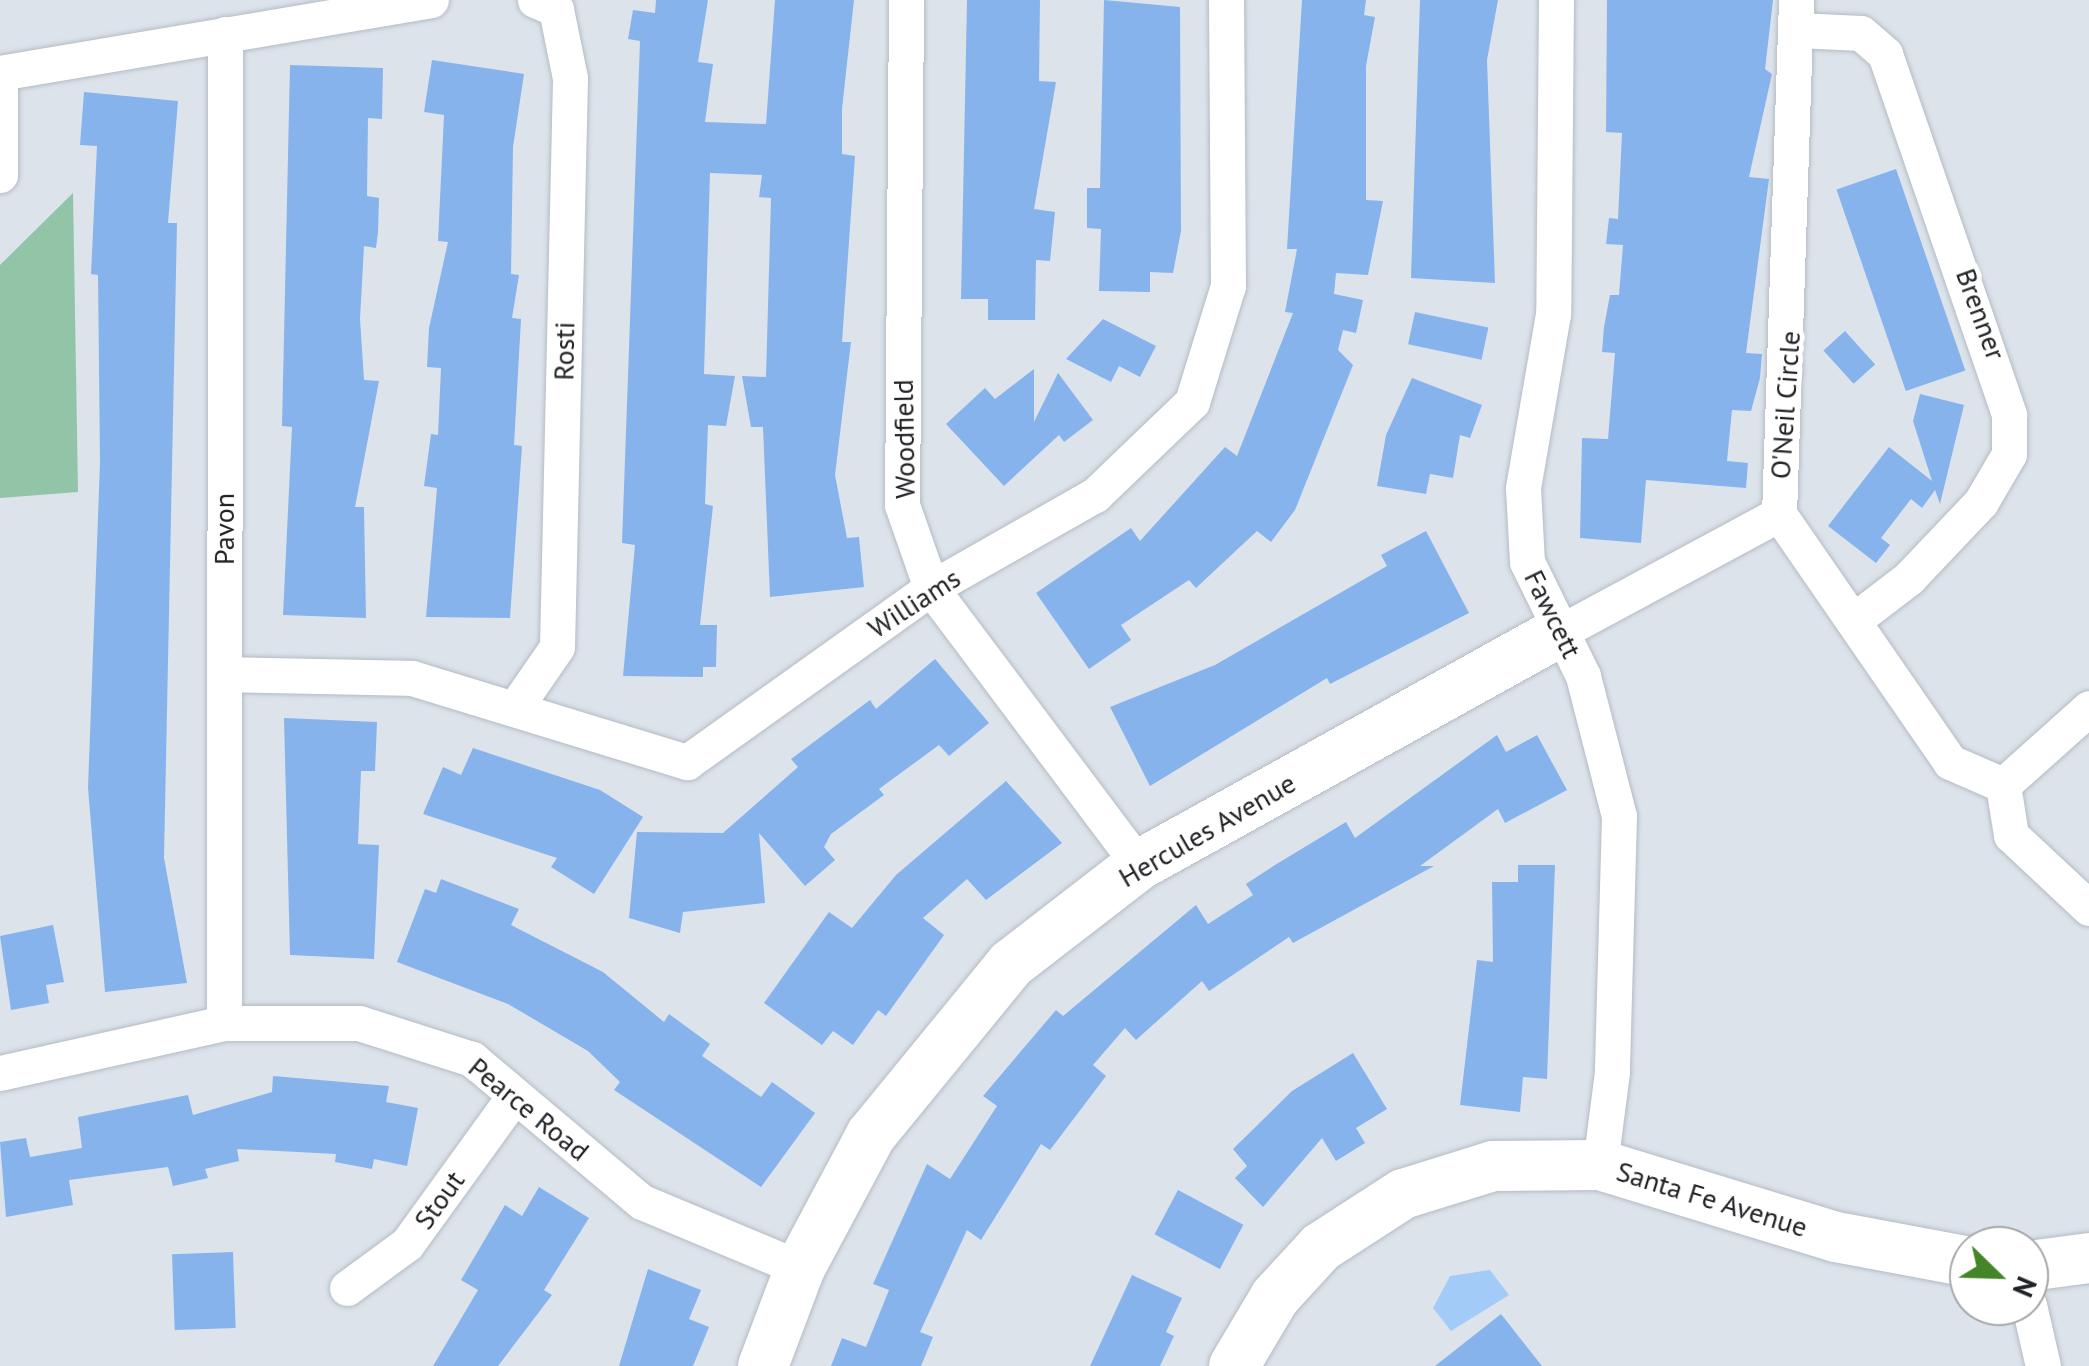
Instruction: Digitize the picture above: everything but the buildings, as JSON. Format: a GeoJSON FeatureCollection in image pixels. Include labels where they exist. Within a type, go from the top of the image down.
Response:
{"type":"FeatureCollection","features":[{"type":"Feature","properties":{"kind":"street"},"geometry":{"type":"LineString","coordinates":[[0,176],[0,73],[430,0]]}},
{"type":"Feature","properties":{"kind":"street","name":"Rosti"},"geometry":{"type":"LineString","coordinates":[[517,704],[557,647],[570,78],[556,8],[535,0]]}},
{"type":"Feature","properties":{"kind":"street","name":"Woodfield"},"geometry":{"type":"LineString","coordinates":[[906,0],[902,505],[930,588],[1139,865]]}},
{"type":"Feature","properties":{"kind":"street","name":"Williams"},"geometry":{"type":"LineString","coordinates":[[224,674],[412,678],[517,704],[687,762],[930,588],[1095,495],[1192,402],[1228,286],[1226,0]]}},
{"type":"Feature","properties":{"kind":"street","name":"Fawcett"},"geometry":{"type":"LineString","coordinates":[[1556,0],[1553,314],[1523,488],[1527,562],[1582,676],[1619,816],[1612,1072],[1600,1165]]}},
{"type":"Feature","properties":{"kind":"street","name":"O'Neil Circle"},"geometry":{"type":"LineString","coordinates":[[1796,15],[1780,514],[1950,762],[2003,786]]}},
{"type":"Feature","properties":{"kind":"street","name":"Brenner"},"geometry":{"type":"LineString","coordinates":[[1796,15],[1861,33],[1885,54],[2009,415],[2009,454],[1981,502],[1909,578],[1854,620]]}},
{"type":"Feature","properties":{"kind":"street","name":"Pavon"},"geometry":{"type":"LineString","coordinates":[[224,1024],[225,34]]}},
{"type":"Feature","properties":{"kind":"street","name":"Hercules Avenue"},"geometry":{"type":"LineString","coordinates":[[763,1366],[800,1268],[906,1086],[1011,964],[1139,865],[1780,514]]}},
{"type":"Feature","properties":{"kind":"street"},"geometry":{"type":"LineString","coordinates":[[2089,708],[2003,786],[2010,835],[2089,908]]}},
{"type":"Feature","properties":{"kind":"street","name":"Pearce Road"},"geometry":{"type":"LineString","coordinates":[[0,1073],[224,1024],[359,1023],[472,1059],[642,1202],[800,1268]]}},
{"type":"Feature","properties":{"kind":"street","name":"Stout"},"geometry":{"type":"LineString","coordinates":[[347,1288],[408,1244],[514,1096]]}},
{"type":"Feature","properties":{"kind":"street","name":"Santa Fe Avenue"},"geometry":{"type":"LineString","coordinates":[[1234,1366],[1296,1272],[1374,1210],[1493,1166],[1600,1165],[1836,1237],[1949,1258]]}},
{"type":"Feature","properties":{"kind":"street"},"geometry":{"type":"LineString","coordinates":[[2049,1263],[2089,1258]]}},
{"type":"Feature","properties":{"kind":"street"},"geometry":{"type":"LineString","coordinates":[[2034,1326],[2043,1366]]}},
{"type":"Feature","properties":{"kind":"green space"},"geometry":{"type":"Polygon","coordinates":[[[73,193],[78,492],[0,498],[0,265],[73,193]]]}},
{"type":"Feature","properties":{"kind":"water"},"geometry":{"type":"Polygon","coordinates":[[[1490,1270],[1509,1295],[1451,1331],[1433,1308],[1450,1276],[1490,1270]]]}}]}
